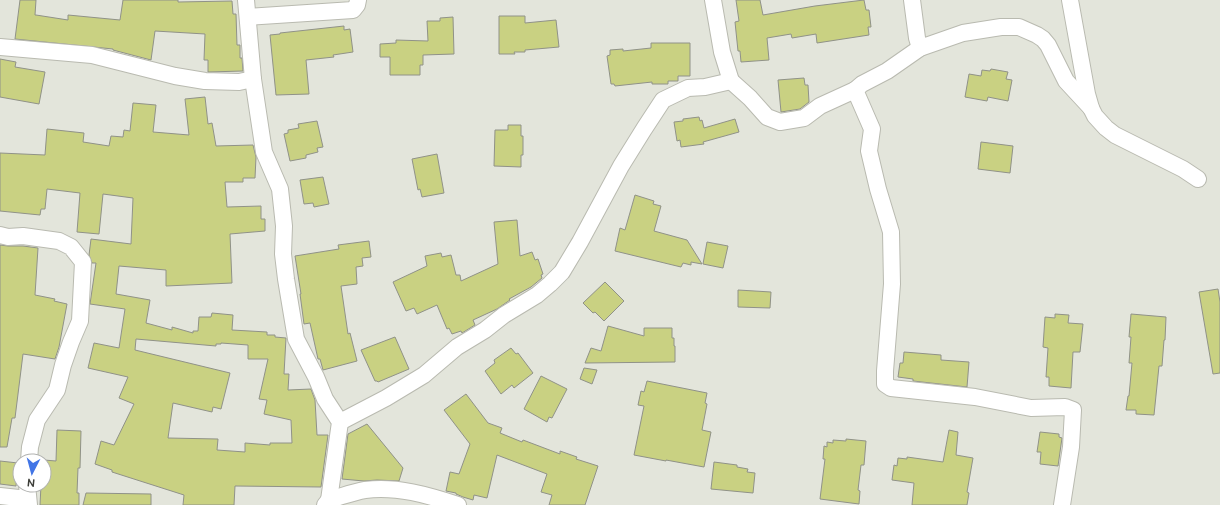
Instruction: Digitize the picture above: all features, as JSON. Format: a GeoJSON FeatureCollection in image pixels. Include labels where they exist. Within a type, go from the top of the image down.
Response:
{"type":"FeatureCollection","features":[{"type":"Feature","properties":{"kind":"street"},"geometry":{"type":"LineString","coordinates":[[246,0],[253,79],[264,152],[280,190],[284,226],[283,254],[296,339],[316,377],[325,399],[340,422],[327,503],[364,490],[398,489],[438,498],[458,505]]}},
{"type":"Feature","properties":{"kind":"street"},"geometry":{"type":"LineString","coordinates":[[248,17],[349,11],[353,10],[357,5],[358,0]]}},
{"type":"Feature","properties":{"kind":"street"},"geometry":{"type":"LineString","coordinates":[[713,0],[722,52],[731,81],[750,98],[766,117],[780,122],[804,118],[820,106],[856,90],[862,84],[888,71],[920,48],[963,33],[1001,27],[1019,27],[1043,39],[1048,45],[1066,81],[1091,108],[1101,122],[1115,135],[1183,169],[1198,179]]}},
{"type":"Feature","properties":{"kind":"street"},"geometry":{"type":"LineString","coordinates":[[912,0],[917,38],[920,48]]}},
{"type":"Feature","properties":{"kind":"street"},"geometry":{"type":"LineString","coordinates":[[1070,0],[1087,94],[1091,108]]}},
{"type":"Feature","properties":{"kind":"street"},"geometry":{"type":"LineString","coordinates":[[0,47],[92,55],[175,76],[205,81],[239,82],[253,79]]}},
{"type":"Feature","properties":{"kind":"street"},"geometry":{"type":"LineString","coordinates":[[340,422],[386,398],[424,375],[457,347],[485,330],[504,315],[537,295],[550,284],[562,272],[621,166],[663,100],[688,88],[705,87],[731,81]]}},
{"type":"Feature","properties":{"kind":"street"},"geometry":{"type":"LineString","coordinates":[[856,90],[872,129],[869,151],[878,189],[891,232],[892,284],[885,384],[891,388],[975,397],[1031,408],[1065,407],[1073,410],[1071,447],[1062,505]]}},
{"type":"Feature","properties":{"kind":"street"},"geometry":{"type":"LineString","coordinates":[[0,235],[8,237],[23,236],[59,241],[71,247],[83,262],[80,321],[63,365],[57,390],[37,420],[30,453]]}},
{"type":"Feature","properties":{"kind":"street"},"geometry":{"type":"LineString","coordinates":[[0,496],[28,496]]}},
{"type":"Feature","properties":{"kind":"building"},"geometry":{"type":"Polygon","coordinates":[[[20,0],[36,0],[35,15],[68,20],[68,15],[120,20],[123,0],[178,0],[178,2],[232,1],[233,14],[236,14],[237,45],[240,45],[240,58],[242,58],[243,71],[208,72],[208,60],[204,60],[205,34],[155,31],[151,60],[113,49],[15,39],[20,0]]]}},
{"type":"Feature","properties":{"kind":"building"},"geometry":{"type":"Polygon","coordinates":[[[736,0],[760,0],[763,15],[815,6],[864,0],[866,10],[869,10],[871,27],[868,27],[869,35],[817,43],[816,34],[792,38],[791,34],[767,38],[769,60],[741,62],[740,51],[738,51],[735,22],[739,21],[736,0]]]}},
{"type":"Feature","properties":{"kind":"building"},"geometry":{"type":"Polygon","coordinates":[[[499,16],[525,16],[525,23],[556,20],[559,47],[525,50],[525,52],[514,52],[515,54],[499,54],[499,16]]]}},
{"type":"Feature","properties":{"kind":"building"},"geometry":{"type":"Polygon","coordinates":[[[453,17],[454,54],[423,55],[423,65],[420,65],[420,75],[390,75],[390,57],[380,57],[380,44],[396,43],[396,40],[428,41],[427,21],[440,21],[440,18],[453,17]]]}},
{"type":"Feature","properties":{"kind":"building"},"geometry":{"type":"Polygon","coordinates":[[[344,26],[344,30],[350,29],[353,52],[333,55],[334,57],[306,60],[309,94],[276,95],[270,35],[344,26]]]}},
{"type":"Feature","properties":{"kind":"building"},"geometry":{"type":"Polygon","coordinates":[[[651,43],[690,43],[690,76],[678,76],[678,81],[668,81],[668,84],[652,84],[652,82],[615,86],[614,84],[611,84],[607,56],[610,55],[610,50],[623,49],[623,51],[651,48],[651,43]]]}},
{"type":"Feature","properties":{"kind":"building"},"geometry":{"type":"Polygon","coordinates":[[[0,59],[16,62],[15,67],[45,72],[39,104],[0,97],[0,59]]]}},
{"type":"Feature","properties":{"kind":"building"},"geometry":{"type":"Polygon","coordinates":[[[991,69],[1008,72],[1006,79],[1012,80],[1008,101],[988,97],[987,101],[965,97],[969,74],[981,76],[982,70],[990,71],[991,69]]]}},
{"type":"Feature","properties":{"kind":"building"},"geometry":{"type":"Polygon","coordinates":[[[804,78],[805,85],[808,85],[809,102],[800,109],[781,112],[778,80],[804,78]]]}},
{"type":"Feature","properties":{"kind":"building"},"geometry":{"type":"Polygon","coordinates":[[[205,97],[208,124],[212,123],[216,146],[253,145],[256,157],[255,178],[243,178],[243,182],[225,182],[227,207],[261,206],[261,219],[265,219],[265,231],[230,234],[232,283],[166,286],[166,270],[119,266],[116,294],[150,300],[146,323],[172,330],[172,327],[193,333],[193,331],[198,331],[199,317],[211,317],[212,313],[233,315],[232,330],[267,332],[267,335],[275,335],[275,337],[286,338],[284,374],[289,374],[288,390],[311,389],[315,400],[317,435],[328,435],[321,487],[235,486],[234,505],[183,505],[184,495],[112,472],[112,470],[95,464],[101,441],[114,445],[134,404],[119,398],[128,377],[88,368],[94,343],[119,348],[125,309],[90,304],[96,263],[92,263],[89,255],[91,239],[131,244],[133,198],[103,194],[99,234],[77,232],[80,193],[47,189],[45,209],[41,209],[40,215],[0,211],[0,153],[45,155],[47,129],[84,133],[83,142],[109,146],[111,136],[123,137],[124,130],[130,131],[133,103],[156,105],[153,132],[189,135],[185,99],[205,97]],[[136,339],[135,350],[230,373],[221,409],[213,407],[212,412],[173,403],[168,438],[218,439],[217,450],[245,452],[245,443],[270,445],[270,443],[292,443],[291,420],[264,414],[267,400],[259,399],[268,359],[248,359],[248,345],[221,343],[216,344],[216,346],[136,339]]]}},
{"type":"Feature","properties":{"kind":"building"},"geometry":{"type":"Polygon","coordinates":[[[699,117],[700,121],[702,120],[704,128],[735,119],[739,132],[703,142],[704,144],[681,147],[680,140],[677,141],[674,122],[699,117]]]}},
{"type":"Feature","properties":{"kind":"building"},"geometry":{"type":"Polygon","coordinates":[[[317,121],[323,147],[317,148],[318,152],[306,155],[306,158],[290,161],[284,134],[288,133],[288,130],[299,128],[298,124],[317,121]]]}},
{"type":"Feature","properties":{"kind":"building"},"geometry":{"type":"Polygon","coordinates":[[[508,125],[521,125],[521,136],[523,136],[523,155],[521,155],[521,167],[494,166],[495,130],[508,130],[508,125]]]}},
{"type":"Feature","properties":{"kind":"building"},"geometry":{"type":"Polygon","coordinates":[[[981,142],[1013,146],[1010,173],[978,169],[981,142]]]}},
{"type":"Feature","properties":{"kind":"building"},"geometry":{"type":"Polygon","coordinates":[[[437,154],[444,193],[422,197],[420,189],[418,190],[412,159],[437,154]]]}},
{"type":"Feature","properties":{"kind":"building"},"geometry":{"type":"Polygon","coordinates":[[[323,177],[329,204],[314,207],[313,203],[304,204],[300,180],[323,177]]]}},
{"type":"Feature","properties":{"kind":"building"},"geometry":{"type":"Polygon","coordinates":[[[635,195],[654,201],[653,204],[661,206],[654,231],[687,240],[702,264],[691,262],[691,265],[683,263],[681,267],[615,251],[620,228],[625,230],[635,195]]]}},
{"type":"Feature","properties":{"kind":"building"},"geometry":{"type":"Polygon","coordinates":[[[517,220],[520,256],[532,252],[535,260],[538,259],[543,274],[541,275],[542,278],[531,287],[509,299],[510,300],[497,309],[473,320],[475,325],[462,333],[461,331],[452,334],[449,328],[447,329],[437,305],[417,314],[414,308],[406,311],[393,282],[427,266],[425,256],[441,253],[442,257],[451,255],[456,275],[460,275],[461,281],[498,264],[494,222],[517,220]]]}},
{"type":"Feature","properties":{"kind":"building"},"geometry":{"type":"Polygon","coordinates":[[[369,241],[371,257],[362,258],[363,266],[356,267],[357,284],[341,286],[348,334],[350,333],[357,361],[323,370],[320,359],[318,359],[310,323],[304,324],[295,256],[339,249],[338,245],[369,241]]]}},
{"type":"Feature","properties":{"kind":"building"},"geometry":{"type":"Polygon","coordinates":[[[707,242],[728,246],[723,268],[703,264],[707,242]]]}},
{"type":"Feature","properties":{"kind":"building"},"geometry":{"type":"Polygon","coordinates":[[[0,245],[38,248],[35,295],[55,299],[54,301],[67,304],[59,347],[55,359],[23,354],[15,418],[12,418],[7,447],[0,447],[0,245]]]}},
{"type":"Feature","properties":{"kind":"building"},"geometry":{"type":"Polygon","coordinates":[[[605,282],[624,301],[604,321],[583,303],[605,282]]]}},
{"type":"Feature","properties":{"kind":"building"},"geometry":{"type":"Polygon","coordinates":[[[1218,289],[1220,302],[1220,373],[1213,374],[1199,292],[1218,289]]]}},
{"type":"Feature","properties":{"kind":"building"},"geometry":{"type":"Polygon","coordinates":[[[738,290],[771,292],[770,308],[738,307],[738,290]]]}},
{"type":"Feature","properties":{"kind":"building"},"geometry":{"type":"Polygon","coordinates":[[[1055,314],[1069,315],[1068,323],[1083,324],[1080,352],[1073,352],[1071,388],[1049,386],[1049,377],[1046,377],[1048,348],[1043,347],[1045,317],[1055,318],[1055,314]]]}},
{"type":"Feature","properties":{"kind":"building"},"geometry":{"type":"Polygon","coordinates":[[[1131,314],[1166,317],[1162,366],[1159,366],[1154,415],[1136,414],[1136,410],[1126,410],[1129,396],[1132,363],[1129,363],[1131,314]]]}},
{"type":"Feature","properties":{"kind":"building"},"geometry":{"type":"Polygon","coordinates":[[[608,326],[644,336],[644,328],[672,328],[672,338],[674,338],[675,346],[675,362],[585,363],[591,348],[601,351],[608,326]]]}},
{"type":"Feature","properties":{"kind":"building"},"geometry":{"type":"Polygon","coordinates":[[[395,337],[409,369],[378,382],[375,381],[361,350],[395,337]]]}},
{"type":"Feature","properties":{"kind":"building"},"geometry":{"type":"Polygon","coordinates":[[[511,348],[516,354],[518,353],[533,373],[514,388],[512,385],[501,394],[485,371],[495,363],[494,360],[511,348]]]}},
{"type":"Feature","properties":{"kind":"building"},"geometry":{"type":"Polygon","coordinates":[[[904,352],[941,355],[941,360],[969,362],[967,387],[913,381],[913,379],[898,377],[900,363],[903,363],[904,352]]]}},
{"type":"Feature","properties":{"kind":"building"},"geometry":{"type":"Polygon","coordinates":[[[584,368],[597,370],[592,384],[580,379],[584,368]]]}},
{"type":"Feature","properties":{"kind":"building"},"geometry":{"type":"Polygon","coordinates":[[[541,376],[567,389],[552,418],[549,417],[547,422],[524,409],[541,376]]]}},
{"type":"Feature","properties":{"kind":"building"},"geometry":{"type":"Polygon","coordinates":[[[647,381],[707,393],[705,403],[707,404],[702,430],[711,432],[704,467],[634,455],[644,406],[638,405],[641,391],[644,392],[647,381]]]}},
{"type":"Feature","properties":{"kind":"building"},"geometry":{"type":"Polygon","coordinates":[[[466,394],[488,423],[502,428],[500,433],[522,442],[523,440],[560,454],[560,451],[577,457],[576,459],[598,466],[585,505],[549,505],[552,495],[541,492],[547,474],[497,455],[487,498],[474,495],[473,500],[456,493],[446,491],[450,472],[459,474],[470,444],[444,410],[466,394]]]}},
{"type":"Feature","properties":{"kind":"building"},"geometry":{"type":"Polygon","coordinates":[[[367,424],[403,468],[399,481],[364,481],[342,479],[348,434],[367,424]]]}},
{"type":"Feature","properties":{"kind":"building"},"geometry":{"type":"Polygon","coordinates":[[[57,430],[81,431],[80,468],[78,468],[77,493],[79,493],[79,505],[40,505],[41,493],[52,493],[52,461],[56,461],[57,430]]]}},
{"type":"Feature","properties":{"kind":"building"},"geometry":{"type":"Polygon","coordinates":[[[949,430],[958,432],[956,455],[973,458],[967,492],[969,493],[967,505],[912,505],[914,483],[892,480],[894,465],[897,466],[898,458],[907,459],[907,457],[943,462],[949,430]]]}},
{"type":"Feature","properties":{"kind":"building"},"geometry":{"type":"Polygon","coordinates":[[[1040,432],[1059,434],[1059,437],[1062,438],[1058,466],[1040,464],[1041,452],[1037,452],[1040,432]]]}},
{"type":"Feature","properties":{"kind":"building"},"geometry":{"type":"Polygon","coordinates":[[[846,439],[866,441],[864,465],[861,465],[858,490],[860,491],[859,504],[820,499],[825,459],[823,459],[824,446],[827,447],[827,442],[833,443],[833,440],[846,441],[846,439]]]}},
{"type":"Feature","properties":{"kind":"building"},"geometry":{"type":"Polygon","coordinates":[[[0,461],[12,462],[12,486],[0,484],[0,461]]]}},
{"type":"Feature","properties":{"kind":"building"},"geometry":{"type":"Polygon","coordinates":[[[714,462],[737,465],[737,467],[748,469],[747,472],[755,473],[753,493],[711,489],[714,462]]]}},
{"type":"Feature","properties":{"kind":"building"},"geometry":{"type":"Polygon","coordinates":[[[86,493],[151,494],[151,505],[83,505],[86,493]]]}}]}
